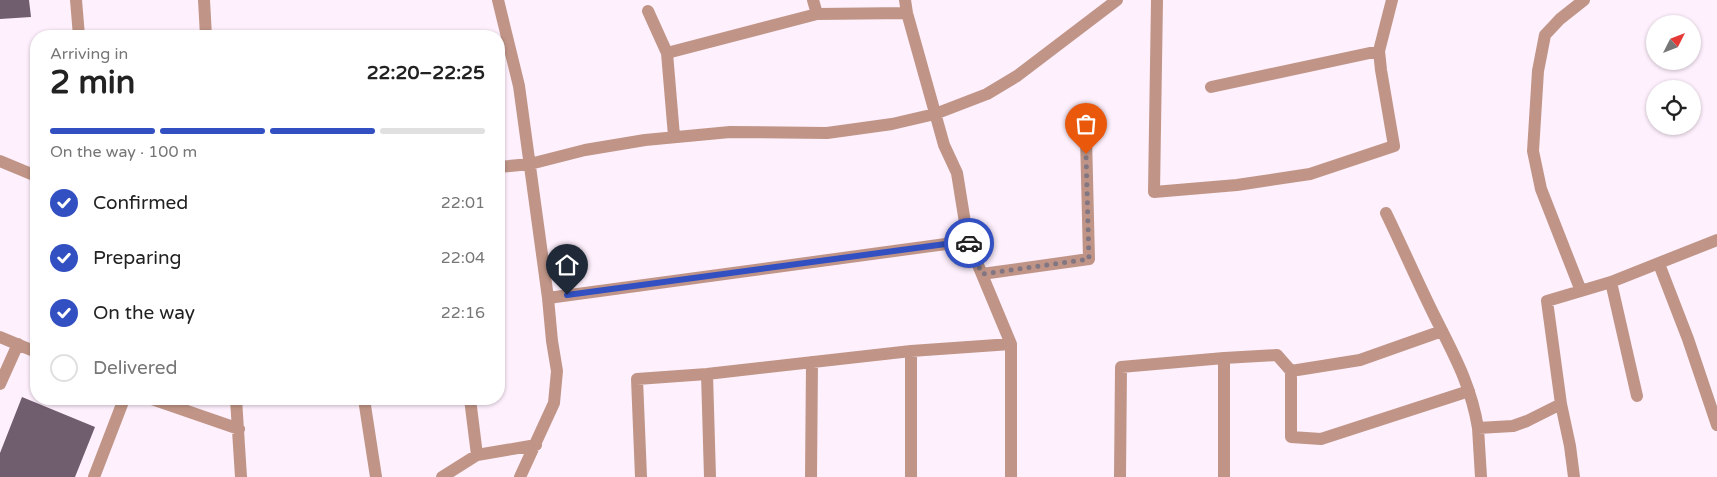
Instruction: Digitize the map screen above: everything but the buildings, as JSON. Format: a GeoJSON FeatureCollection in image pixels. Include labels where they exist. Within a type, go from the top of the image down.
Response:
{"type":"FeatureCollection","features":[{"type":"Feature","properties":{"kind":"street"},"geometry":{"type":"LineString","coordinates":[[76,0],[78,30]]}},
{"type":"Feature","properties":{"kind":"street"},"geometry":{"type":"LineString","coordinates":[[204,0],[206,30]]}},
{"type":"Feature","properties":{"kind":"street"},"geometry":{"type":"LineString","coordinates":[[498,0],[519,86],[557,370],[554,403],[520,477]]}},
{"type":"Feature","properties":{"kind":"street"},"geometry":{"type":"LineString","coordinates":[[813,0],[816,14]]}},
{"type":"Feature","properties":{"kind":"street"},"geometry":{"type":"LineString","coordinates":[[905,0],[934,114],[944,145],[957,172],[968,241],[1012,344],[1010,477]]}},
{"type":"Feature","properties":{"kind":"street"},"geometry":{"type":"LineString","coordinates":[[505,166],[530,164],[585,150],[674,136],[739,132],[827,132],[892,124],[934,114],[987,94],[1017,76],[1117,0]]}},
{"type":"Feature","properties":{"kind":"street"},"geometry":{"type":"LineString","coordinates":[[1158,0],[1154,192],[1237,185],[1310,174],[1394,146],[1379,51],[1392,0]]}},
{"type":"Feature","properties":{"kind":"street"},"geometry":{"type":"LineString","coordinates":[[1581,291],[1541,189],[1533,151],[1538,71],[1545,35],[1584,0]]}},
{"type":"Feature","properties":{"kind":"street"},"geometry":{"type":"LineString","coordinates":[[648,11],[666,53],[674,136]]}},
{"type":"Feature","properties":{"kind":"street"},"geometry":{"type":"LineString","coordinates":[[666,53],[816,14],[907,13]]}},
{"type":"Feature","properties":{"kind":"street"},"geometry":{"type":"LineString","coordinates":[[1211,87],[1379,51]]}},
{"type":"Feature","properties":{"kind":"street"},"geometry":{"type":"LineString","coordinates":[[982,274],[1089,259],[1086,137]]}},
{"type":"Feature","properties":{"kind":"street"},"geometry":{"type":"LineString","coordinates":[[0,161],[30,174]]}},
{"type":"Feature","properties":{"kind":"street"},"geometry":{"type":"LineString","coordinates":[[1386,213],[1459,364],[1469,391],[1478,428],[1481,477]]}},
{"type":"Feature","properties":{"kind":"street"},"geometry":{"type":"LineString","coordinates":[[1574,477],[1561,404],[1547,301],[1611,282],[1717,240]]}},
{"type":"Feature","properties":{"kind":"street"},"geometry":{"type":"LineString","coordinates":[[548,298],[968,241]]}},
{"type":"Feature","properties":{"kind":"street"},"geometry":{"type":"LineString","coordinates":[[1659,264],[1688,339],[1717,425]]}},
{"type":"Feature","properties":{"kind":"street"},"geometry":{"type":"LineString","coordinates":[[1611,282],[1637,396]]}},
{"type":"Feature","properties":{"kind":"street"},"geometry":{"type":"LineString","coordinates":[[1291,371],[1360,360],[1442,331]]}},
{"type":"Feature","properties":{"kind":"street"},"geometry":{"type":"LineString","coordinates":[[0,337],[30,349]]}},
{"type":"Feature","properties":{"kind":"street"},"geometry":{"type":"LineString","coordinates":[[0,384],[18,344]]}},
{"type":"Feature","properties":{"kind":"street"},"geometry":{"type":"LineString","coordinates":[[641,477],[637,379],[707,374],[912,351],[1012,344]]}},
{"type":"Feature","properties":{"kind":"street"},"geometry":{"type":"LineString","coordinates":[[911,477],[912,351]]}},
{"type":"Feature","properties":{"kind":"street"},"geometry":{"type":"LineString","coordinates":[[1120,477],[1121,367],[1277,355],[1291,371],[1291,437],[1321,438],[1469,391]]}},
{"type":"Feature","properties":{"kind":"street"},"geometry":{"type":"LineString","coordinates":[[1224,358],[1224,477]]}},
{"type":"Feature","properties":{"kind":"street"},"geometry":{"type":"LineString","coordinates":[[811,477],[812,362]]}},
{"type":"Feature","properties":{"kind":"street"},"geometry":{"type":"LineString","coordinates":[[707,374],[710,477]]}},
{"type":"Feature","properties":{"kind":"street"},"geometry":{"type":"LineString","coordinates":[[1478,428],[1513,426],[1527,422],[1561,404]]}},
{"type":"Feature","properties":{"kind":"street"},"geometry":{"type":"LineString","coordinates":[[94,477],[122,405]]}},
{"type":"Feature","properties":{"kind":"street"},"geometry":{"type":"LineString","coordinates":[[169,405],[239,429]]}},
{"type":"Feature","properties":{"kind":"street"},"geometry":{"type":"LineString","coordinates":[[237,405],[241,477]]}},
{"type":"Feature","properties":{"kind":"street"},"geometry":{"type":"LineString","coordinates":[[365,405],[376,477]]}},
{"type":"Feature","properties":{"kind":"street"},"geometry":{"type":"LineString","coordinates":[[471,405],[476,455]]}},
{"type":"Feature","properties":{"kind":"street"},"geometry":{"type":"LineString","coordinates":[[442,477],[476,455],[536,445]]}},
{"type":"Feature","properties":{"kind":"way so far"},"geometry":{"type":"LineString","coordinates":[[969,243],[982,274],[1089,259],[1086,154]]}},
{"type":"Feature","properties":{"kind":"route"},"geometry":{"type":"LineString","coordinates":[[567,295],[968,241],[969,243]]}}]}
